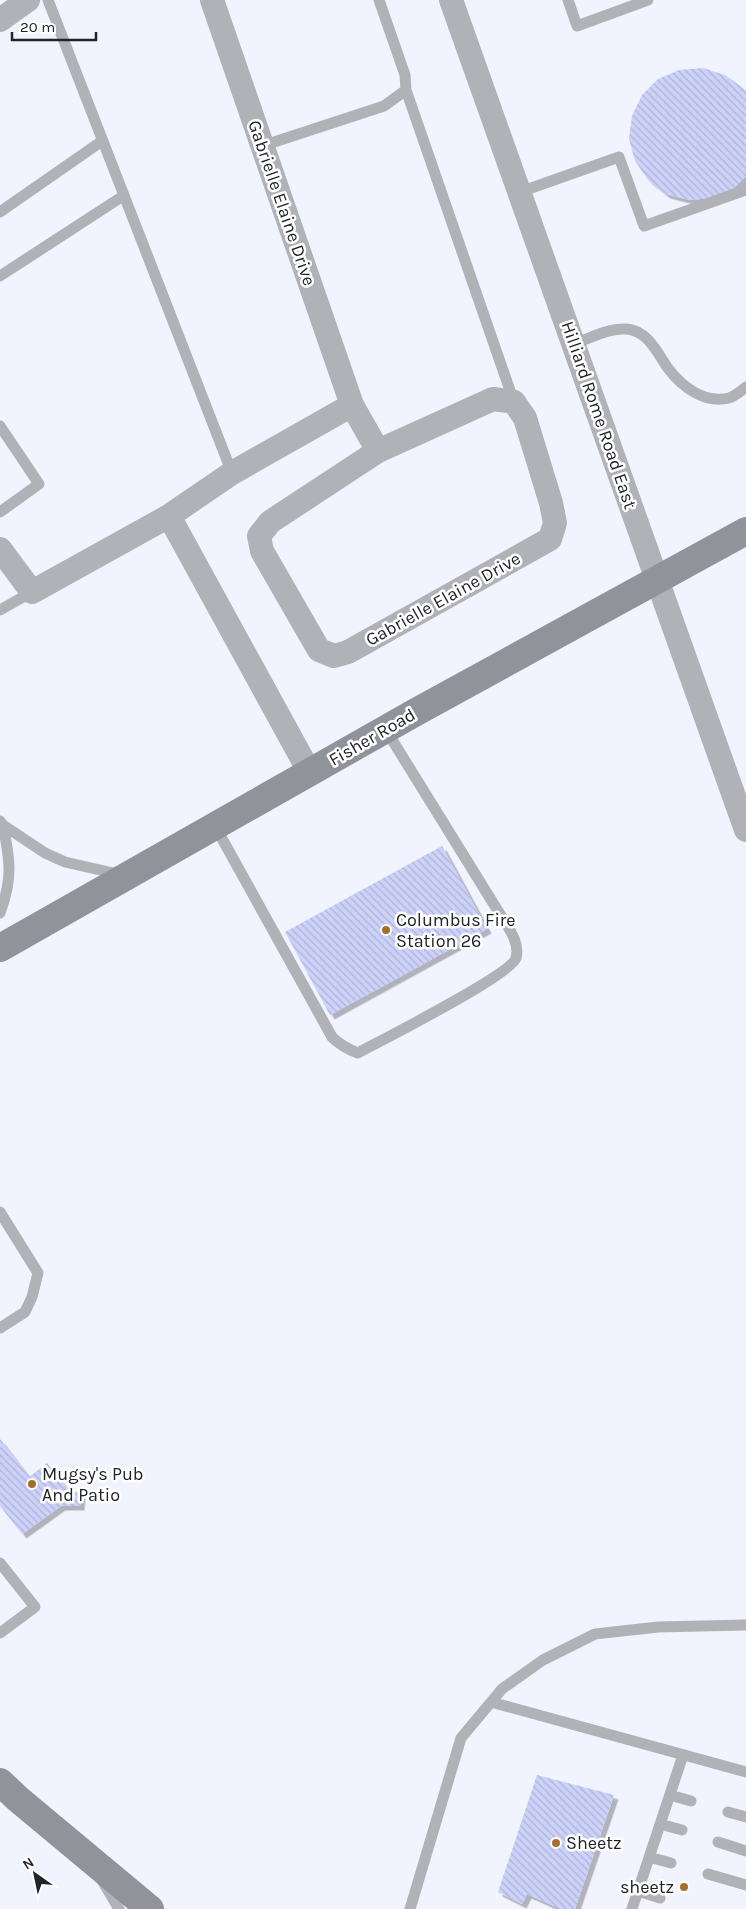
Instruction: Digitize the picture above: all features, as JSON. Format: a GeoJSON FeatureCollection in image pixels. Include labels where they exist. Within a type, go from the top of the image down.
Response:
{"type":"FeatureCollection","features":[{"type":"Feature","properties":{"kind":"main road","name":"Fisher Road"},"geometry":{"type":"LineString","coordinates":[[0,948],[310,772],[746,531]]}},
{"type":"Feature","properties":{"kind":"main road"},"geometry":{"type":"LineString","coordinates":[[0,1782],[150,1909]]}},
{"type":"Feature","properties":{"kind":"street"},"geometry":{"type":"LineString","coordinates":[[0,20],[28,0]]}},
{"type":"Feature","properties":{"kind":"street","name":"Gabrielle Elaine Drive"},"geometry":{"type":"LineString","coordinates":[[212,0],[352,405],[378,452]]}},
{"type":"Feature","properties":{"kind":"street","name":"Hilliard Rome Road East"},"geometry":{"type":"LineString","coordinates":[[451,0],[746,830]]}},
{"type":"Feature","properties":{"kind":"street","name":"Gabrielle Elaine Drive"},"geometry":{"type":"LineString","coordinates":[[493,399],[514,402],[525,418],[552,503],[555,523],[550,539],[348,652],[334,656],[319,650],[262,551],[259,536],[270,522],[378,452],[493,399]]}},
{"type":"Feature","properties":{"kind":"street"},"geometry":{"type":"LineString","coordinates":[[0,549],[32,592],[169,516],[232,473],[352,405]]}},
{"type":"Feature","properties":{"kind":"street"},"geometry":{"type":"LineString","coordinates":[[169,516],[310,772]]}},
{"type":"Feature","properties":{"kind":"lane"},"geometry":{"type":"LineString","coordinates":[[48,0],[232,473]]}},
{"type":"Feature","properties":{"kind":"lane"},"geometry":{"type":"LineString","coordinates":[[379,0],[405,75],[406,90],[514,402]]}},
{"type":"Feature","properties":{"kind":"lane"},"geometry":{"type":"LineString","coordinates":[[568,0],[577,26],[648,0]]}},
{"type":"Feature","properties":{"kind":"lane"},"geometry":{"type":"LineString","coordinates":[[262,146],[384,106],[406,90]]}},
{"type":"Feature","properties":{"kind":"lane"},"geometry":{"type":"LineString","coordinates":[[0,212],[102,141]]}},
{"type":"Feature","properties":{"kind":"lane"},"geometry":{"type":"LineString","coordinates":[[520,192],[619,157],[644,226],[746,190]]}},
{"type":"Feature","properties":{"kind":"lane"},"geometry":{"type":"LineString","coordinates":[[0,276],[123,196]]}},
{"type":"Feature","properties":{"kind":"lane"},"geometry":{"type":"LineString","coordinates":[[574,344],[612,330],[628,329],[644,335],[676,377],[690,390],[709,399],[731,397],[746,388]]}},
{"type":"Feature","properties":{"kind":"lane"},"geometry":{"type":"LineString","coordinates":[[0,426],[39,484],[0,512]]}},
{"type":"Feature","properties":{"kind":"lane"},"geometry":{"type":"LineString","coordinates":[[0,610],[32,592]]}},
{"type":"Feature","properties":{"kind":"lane"},"geometry":{"type":"LineString","coordinates":[[214,826],[332,1036],[346,1048],[358,1053],[411,1025],[511,965],[516,958],[516,947],[514,938],[504,919],[386,730]]}},
{"type":"Feature","properties":{"kind":"lane"},"geometry":{"type":"LineString","coordinates":[[1,823],[45,853],[65,862],[127,876]]}},
{"type":"Feature","properties":{"kind":"lane"},"geometry":{"type":"LineString","coordinates":[[0,913],[6,897],[10,875],[9,857],[1,823]]}},
{"type":"Feature","properties":{"kind":"lane"},"geometry":{"type":"LineString","coordinates":[[0,1212],[38,1273],[32,1297],[25,1312],[0,1328]]}},
{"type":"Feature","properties":{"kind":"lane"},"geometry":{"type":"LineString","coordinates":[[0,1563],[35,1607],[0,1632]]}},
{"type":"Feature","properties":{"kind":"lane"},"geometry":{"type":"LineString","coordinates":[[410,1909],[461,1738],[502,1690],[543,1660],[594,1634],[658,1627],[746,1625]]}},
{"type":"Feature","properties":{"kind":"lane"},"geometry":{"type":"LineString","coordinates":[[491,1702],[746,1772]]}},
{"type":"Feature","properties":{"kind":"lane"},"geometry":{"type":"LineString","coordinates":[[632,1909],[683,1755]]}},
{"type":"Feature","properties":{"kind":"lane"},"geometry":{"type":"LineString","coordinates":[[670,1795],[691,1801]]}},
{"type":"Feature","properties":{"kind":"lane"},"geometry":{"type":"LineString","coordinates":[[728,1812],[746,1818]]}},
{"type":"Feature","properties":{"kind":"lane"},"geometry":{"type":"LineString","coordinates":[[660,1824],[682,1830]]}},
{"type":"Feature","properties":{"kind":"lane"},"geometry":{"type":"LineString","coordinates":[[718,1842],[746,1851]]}},
{"type":"Feature","properties":{"kind":"lane"},"geometry":{"type":"LineString","coordinates":[[82,1852],[119,1909]]}},
{"type":"Feature","properties":{"kind":"lane"},"geometry":{"type":"LineString","coordinates":[[650,1857],[671,1863]]}},
{"type":"Feature","properties":{"kind":"lane"},"geometry":{"type":"LineString","coordinates":[[708,1874],[746,1885]]}},
{"type":"Feature","properties":{"kind":"lane"},"geometry":{"type":"LineString","coordinates":[[638,1891],[660,1898]]}},
{"type":"Feature","properties":{"kind":"building"},"geometry":{"type":"Polygon","coordinates":[[[703,68],[725,75],[746,92],[746,176],[733,189],[711,198],[689,200],[666,194],[648,180],[635,161],[629,139],[632,116],[642,95],[658,79],[679,70],[703,68]]]}},
{"type":"Feature","properties":{"kind":"building","name":"Columbus Fire Station 26"},"geometry":{"type":"Polygon","coordinates":[[[442,846],[487,929],[330,1015],[285,932],[442,846]]]}},
{"type":"Feature","properties":{"kind":"building","name":"Mugsy's Pub And Patio"},"geometry":{"type":"Polygon","coordinates":[[[0,1439],[29,1477],[47,1463],[69,1491],[81,1493],[80,1506],[61,1506],[22,1534],[0,1506],[0,1439]]]}},
{"type":"Feature","properties":{"kind":"building","name":"Sheetz"},"geometry":{"type":"Polygon","coordinates":[[[537,1775],[614,1795],[575,1909],[561,1909],[527,1894],[522,1904],[498,1892],[537,1775]]]}},
{"type":"Feature","properties":{"kind":"place","name":"Columbus Fire Station 26"},"geometry":{"type":"Point","coordinates":[386,930]}},
{"type":"Feature","properties":{"kind":"place","name":"Mugsy's Pub And Patio"},"geometry":{"type":"Point","coordinates":[32,1484]}},
{"type":"Feature","properties":{"kind":"place","name":"Sheetz"},"geometry":{"type":"Point","coordinates":[556,1843]}},
{"type":"Feature","properties":{"kind":"place","name":"sheetz"},"geometry":{"type":"Point","coordinates":[684,1887]}}]}
